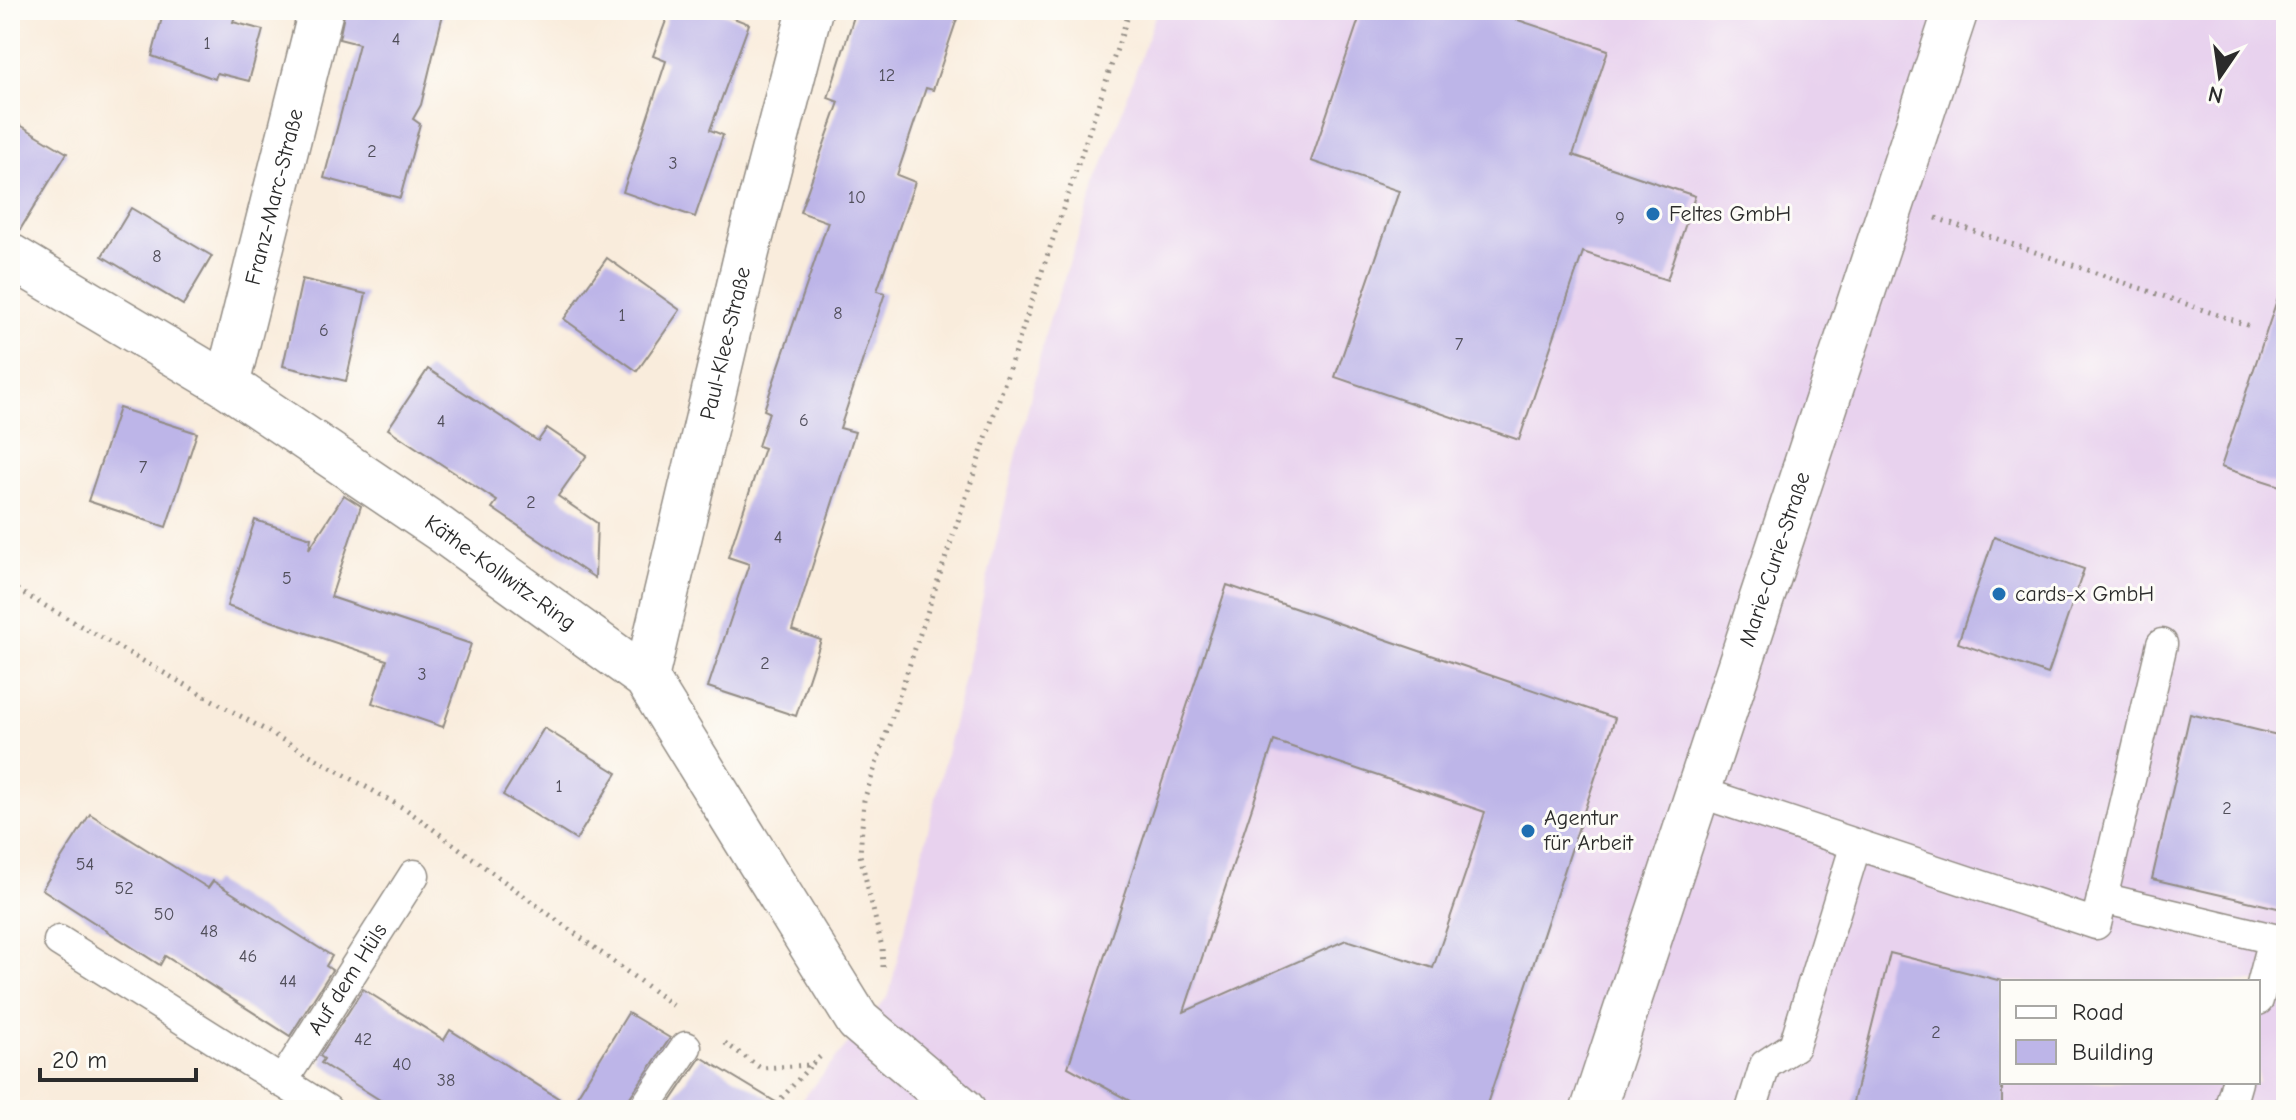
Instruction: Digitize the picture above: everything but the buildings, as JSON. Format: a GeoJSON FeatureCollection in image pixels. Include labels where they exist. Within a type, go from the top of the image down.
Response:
{"type":"FeatureCollection","features":[{"type":"Feature","properties":{"kind":"street","name":"Franz-Marc-Straße"},"geometry":{"type":"LineString","coordinates":[[227,385],[321,10]]}},
{"type":"Feature","properties":{"kind":"street","name":"Paul-Klee-Straße"},"geometry":{"type":"LineString","coordinates":[[646,678],[747,252],[810,10]]}},
{"type":"Feature","properties":{"kind":"street","name":"Marie-Curie-Straße"},"geometry":{"type":"LineString","coordinates":[[1593,1110],[1956,10]]}},
{"type":"Feature","properties":{"kind":"street","name":"Käthe-Kollwitz-Ring"},"geometry":{"type":"LineString","coordinates":[[10,256],[227,385],[440,529],[646,678],[858,1021],[963,1110]]}},
{"type":"Feature","properties":{"kind":"lane"},"geometry":{"type":"LineString","coordinates":[[1699,792],[2096,924],[2162,644]]}},
{"type":"Feature","properties":{"kind":"lane"},"geometry":{"type":"LineString","coordinates":[[1751,1110],[1765,1065],[1794,1046],[1856,844]]}},
{"type":"Feature","properties":{"kind":"lane","name":"Auf dem Hüls"},"geometry":{"type":"LineString","coordinates":[[282,1082],[414,875]]}},
{"type":"Feature","properties":{"kind":"lane"},"geometry":{"type":"LineString","coordinates":[[2102,898],[2274,939],[2260,992]]}},
{"type":"Feature","properties":{"kind":"lane"},"geometry":{"type":"LineString","coordinates":[[59,941],[327,1110]]}},
{"type":"Feature","properties":{"kind":"lane"},"geometry":{"type":"LineString","coordinates":[[643,1110],[686,1047]]}},
{"type":"Feature","properties":{"kind":"lane"},"geometry":{"type":"LineString","coordinates":[[2229,1110],[2236,1084]]}},
{"type":"Feature","properties":{"kind":"path"},"geometry":{"type":"LineString","coordinates":[[858,1021],[884,978],[882,947],[860,855],[864,800],[1130,10]]}},
{"type":"Feature","properties":{"kind":"path"},"geometry":{"type":"LineString","coordinates":[[1894,203],[2253,327]]}},
{"type":"Feature","properties":{"kind":"path"},"geometry":{"type":"LineString","coordinates":[[771,1110],[811,1065]]}},
{"type":"Feature","properties":{"kind":"shaded area"},"geometry":{"type":"Polygon","coordinates":[[[1157,10],[2286,10],[2286,1110],[793,1110],[889,995],[1047,327],[1157,10]]]}},
{"type":"Feature","properties":{"kind":"place","name":"Feltes GmbH"},"geometry":{"type":"Point","coordinates":[1653,214]}},
{"type":"Feature","properties":{"kind":"place","name":"cards-x GmbH"},"geometry":{"type":"Point","coordinates":[1999,594]}},
{"type":"Feature","properties":{"kind":"place","name":"Agentur für Arbeit"},"geometry":{"type":"Point","coordinates":[1528,831]}}]}
